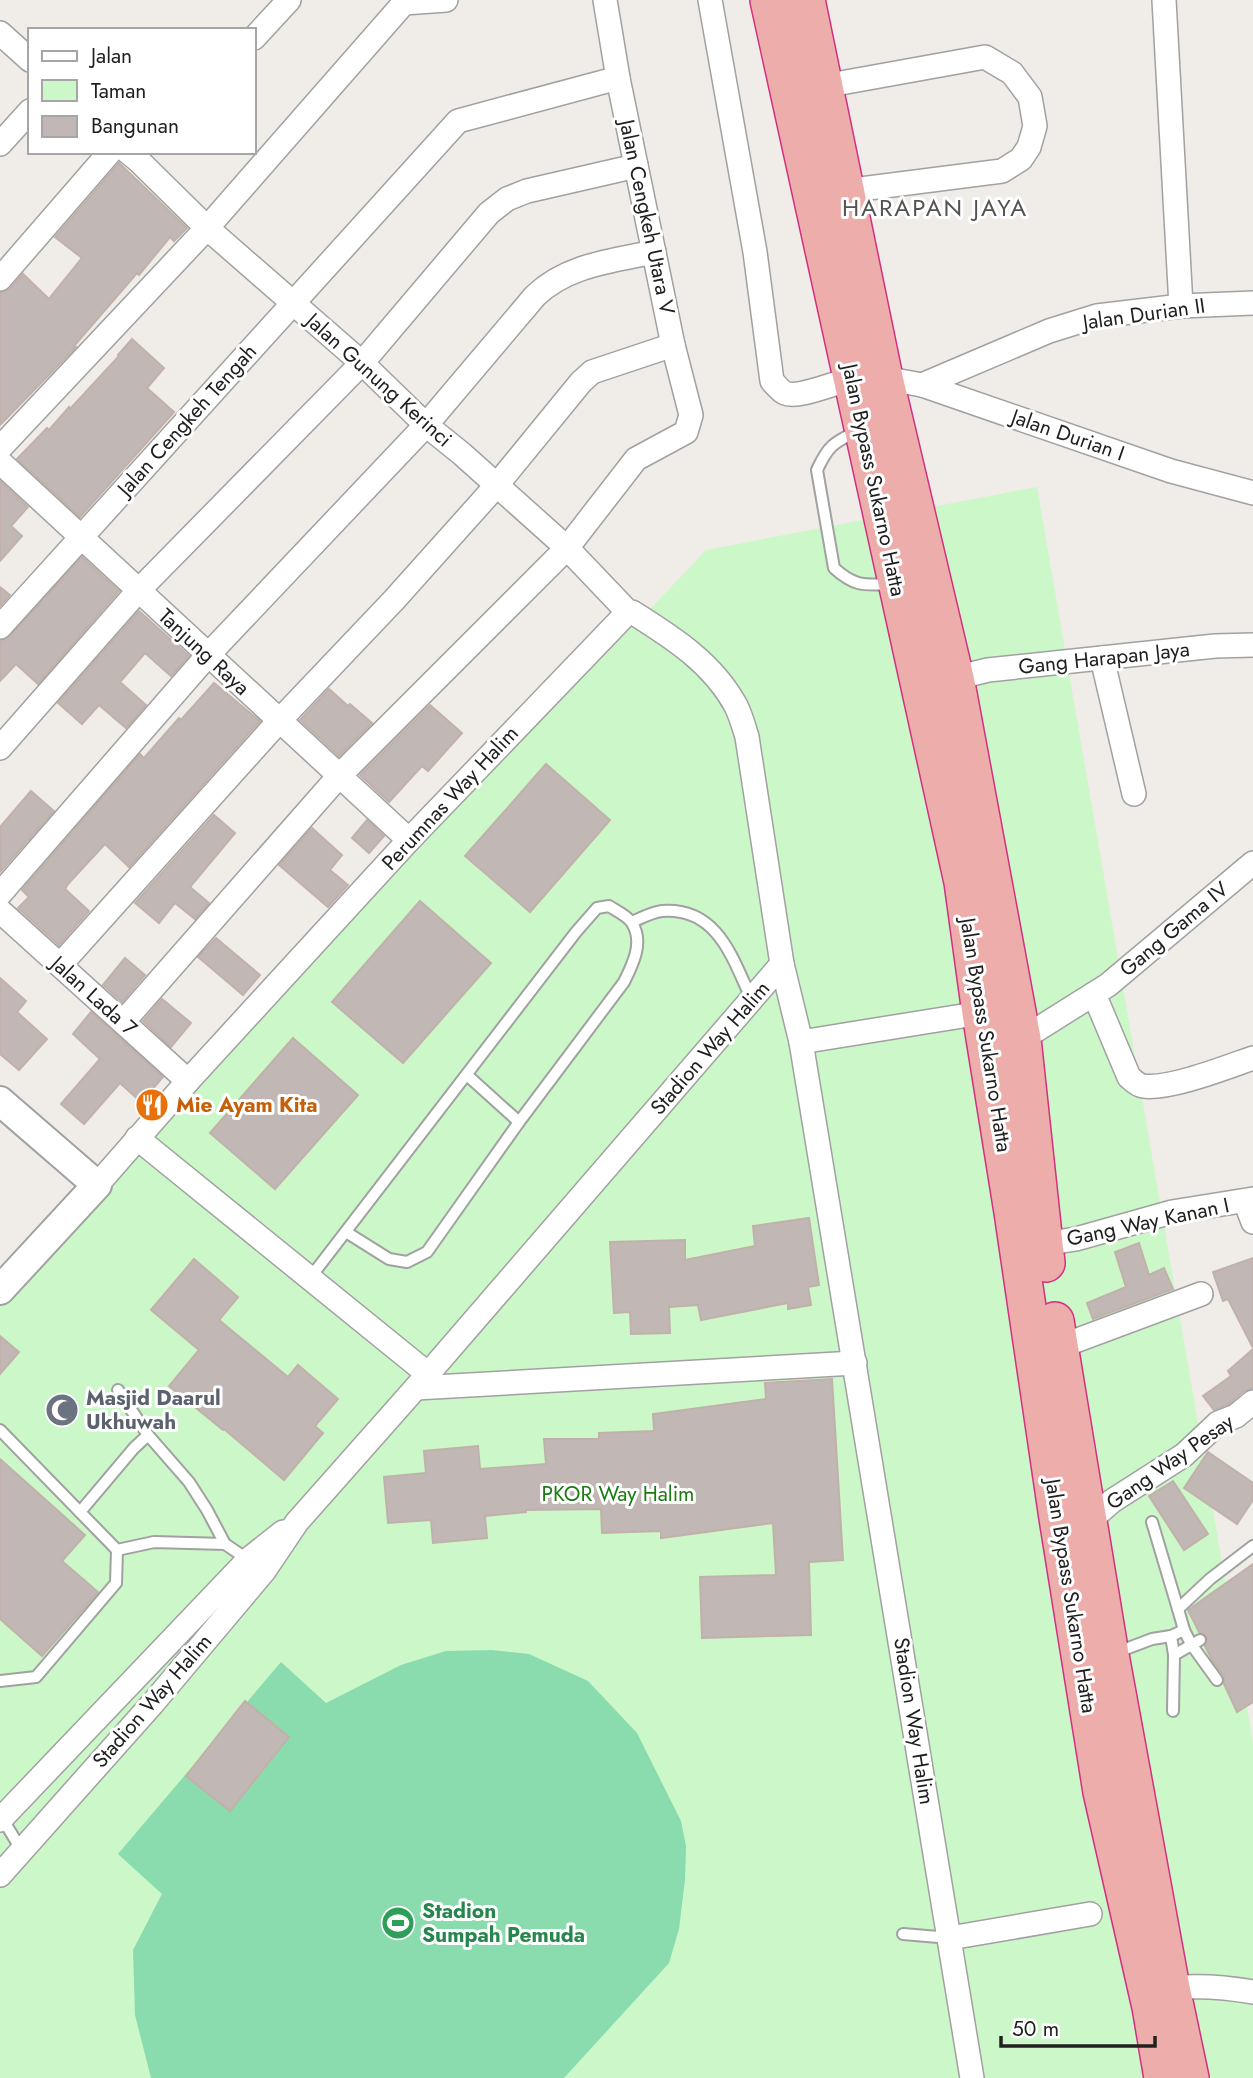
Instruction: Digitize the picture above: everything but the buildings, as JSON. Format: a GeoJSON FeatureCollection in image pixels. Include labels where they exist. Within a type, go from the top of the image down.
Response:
{"type":"FeatureCollection","features":[{"type":"Feature","properties":{"kind":"highway","name":"Jalan Bypass Sukarno Hatta"},"geometry":{"type":"LineString","coordinates":[[806,0],[845,191],[868,378],[862,428],[963,882],[1058,1518],[1102,1792],[1151,2007],[1163,2078]]}},
{"type":"Feature","properties":{"kind":"highway"},"geometry":{"type":"LineString","coordinates":[[771,6],[806,0]]}},
{"type":"Feature","properties":{"kind":"highway","name":"Jalan Bypass Sukarno Hatta"},"geometry":{"type":"LineString","coordinates":[[771,6],[789,92],[955,678],[1022,1039],[1043,1244],[1087,1523],[1171,1988],[1191,2078]]}},
{"type":"Feature","properties":{"kind":"street"},"geometry":{"type":"LineString","coordinates":[[256,35],[289,0]]}},
{"type":"Feature","properties":{"kind":"street"},"geometry":{"type":"LineString","coordinates":[[0,448],[206,228],[402,1],[446,0]]}},
{"type":"Feature","properties":{"kind":"street","name":"Jalan Cengkeh Utara V"},"geometry":{"type":"LineString","coordinates":[[567,548],[636,459],[686,432],[691,415],[673,345],[618,78],[605,0]]}},
{"type":"Feature","properties":{"kind":"street"},"geometry":{"type":"LineString","coordinates":[[710,0],[755,251],[772,381],[785,393],[797,395],[835,382],[868,378]]}},
{"type":"Feature","properties":{"kind":"street"},"geometry":{"type":"LineString","coordinates":[[1164,0],[1181,306]]}},
{"type":"Feature","properties":{"kind":"street"},"geometry":{"type":"LineString","coordinates":[[0,33],[28,58]]}},
{"type":"Feature","properties":{"kind":"street"},"geometry":{"type":"LineString","coordinates":[[789,92],[985,57],[1012,73],[1030,97],[1035,126],[1029,147],[1021,159],[1002,171],[845,191]]}},
{"type":"Feature","properties":{"kind":"street","name":"Jalan Cengkeh Tengah"},"geometry":{"type":"LineString","coordinates":[[0,627],[457,121],[618,78]]}},
{"type":"Feature","properties":{"kind":"street"},"geometry":{"type":"LineString","coordinates":[[0,144],[28,113]]}},
{"type":"Feature","properties":{"kind":"street"},"geometry":{"type":"LineString","coordinates":[[0,279],[108,154]]}},
{"type":"Feature","properties":{"kind":"street","name":"Jalan Gunung Kerinci"},"geometry":{"type":"LineString","coordinates":[[138,155],[206,228],[362,363],[426,425],[567,548],[628,612]]}},
{"type":"Feature","properties":{"kind":"street"},"geometry":{"type":"LineString","coordinates":[[0,748],[138,591],[362,363],[489,213],[507,199],[527,191],[636,166]]}},
{"type":"Feature","properties":{"kind":"street"},"geometry":{"type":"LineString","coordinates":[[0,894],[208,655],[426,425],[548,283],[574,269],[654,252]]}},
{"type":"Feature","properties":{"kind":"street","name":"Jalan Durian II"},"geometry":{"type":"LineString","coordinates":[[922,385],[1049,331],[1097,316],[1181,306],[1253,303]]}},
{"type":"Feature","properties":{"kind":"street"},"geometry":{"type":"LineString","coordinates":[[60,965],[279,721],[394,600],[496,486],[580,382],[592,372],[673,345]]}},
{"type":"Feature","properties":{"kind":"street","name":"Jalan Durian I"},"geometry":{"type":"LineString","coordinates":[[868,378],[922,385],[1171,471],[1253,493]]}},
{"type":"Feature","properties":{"kind":"street","name":"Tanjung Raya"},"geometry":{"type":"LineString","coordinates":[[0,463],[409,840]]}},
{"type":"Feature","properties":{"kind":"street"},"geometry":{"type":"LineString","coordinates":[[124,1022],[339,776],[567,548]]}},
{"type":"Feature","properties":{"kind":"street"},"geometry":{"type":"LineString","coordinates":[[628,612],[668,635],[697,657],[725,688],[738,709],[753,767],[782,964]]}},
{"type":"Feature","properties":{"kind":"street","name":"Perumnas Way Halim"},"geometry":{"type":"LineString","coordinates":[[2,1283],[97,1185],[188,1081],[409,840],[628,612]]}},
{"type":"Feature","properties":{"kind":"street","name":"Gang Harapan Jaya"},"geometry":{"type":"LineString","coordinates":[[955,678],[988,670],[1215,646],[1253,645]]}},
{"type":"Feature","properties":{"kind":"street"},"geometry":{"type":"LineString","coordinates":[[1102,658],[1134,794]]}},
{"type":"Feature","properties":{"kind":"street","name":"Gang Gama IV"},"geometry":{"type":"LineString","coordinates":[[1022,1039],[1108,985],[1253,863]]}},
{"type":"Feature","properties":{"kind":"street","name":"Jalan Lada 7"},"geometry":{"type":"LineString","coordinates":[[0,911],[188,1081]]}},
{"type":"Feature","properties":{"kind":"street","name":"Stadion Way Halim"},"geometry":{"type":"LineString","coordinates":[[1,1815],[131,1683],[256,1565],[297,1522],[782,964]]}},
{"type":"Feature","properties":{"kind":"street","name":"Stadion Way Halim"},"geometry":{"type":"LineString","coordinates":[[782,964],[801,1042],[972,2078]]}},
{"type":"Feature","properties":{"kind":"street"},"geometry":{"type":"LineString","coordinates":[[1094,994],[1129,1077],[1138,1085],[1147,1087],[1172,1084],[1253,1058]]}},
{"type":"Feature","properties":{"kind":"street"},"geometry":{"type":"LineString","coordinates":[[801,1042],[981,1013]]}},
{"type":"Feature","properties":{"kind":"street"},"geometry":{"type":"LineString","coordinates":[[0,1101],[97,1185]]}},
{"type":"Feature","properties":{"kind":"street"},"geometry":{"type":"LineString","coordinates":[[137,1138],[310,1278],[422,1381],[855,1363]]}},
{"type":"Feature","properties":{"kind":"street","name":"Gang Way Kanan I"},"geometry":{"type":"LineString","coordinates":[[1043,1244],[1076,1239],[1172,1212],[1209,1205],[1250,1207]]}},
{"type":"Feature","properties":{"kind":"street"},"geometry":{"type":"LineString","coordinates":[[1059,1348],[1201,1294]]}},
{"type":"Feature","properties":{"kind":"street","name":"Gang Way Pesay"},"geometry":{"type":"LineString","coordinates":[[1087,1523],[1112,1501],[1184,1455],[1218,1423],[1236,1416],[1253,1402]]}},
{"type":"Feature","properties":{"kind":"street","name":"Stadion Way Halim"},"geometry":{"type":"LineString","coordinates":[[0,1875],[153,1703],[256,1565]]}},
{"type":"Feature","properties":{"kind":"street"},"geometry":{"type":"LineString","coordinates":[[131,1683],[153,1703]]}},
{"type":"Feature","properties":{"kind":"street"},"geometry":{"type":"LineString","coordinates":[[54,1764],[79,1786]]}},
{"type":"Feature","properties":{"kind":"street"},"geometry":{"type":"LineString","coordinates":[[950,1938],[1090,1914]]}},
{"type":"Feature","properties":{"kind":"street"},"geometry":{"type":"LineString","coordinates":[[1171,1988],[1224,1987],[1253,1992]]}},
{"type":"Feature","properties":{"kind":"lane"},"geometry":{"type":"LineString","coordinates":[[862,428],[834,442],[817,470],[835,568],[861,585],[897,584]]}},
{"type":"Feature","properties":{"kind":"lane"},"geometry":{"type":"LineString","coordinates":[[310,1278],[597,908],[609,906],[632,922],[638,944],[634,963],[624,982],[519,1122],[427,1252],[407,1262],[389,1259],[346,1232]]}},
{"type":"Feature","properties":{"kind":"lane"},"geometry":{"type":"LineString","coordinates":[[632,922],[660,911],[685,912],[702,918],[724,942],[752,999]]}},
{"type":"Feature","properties":{"kind":"lane"},"geometry":{"type":"LineString","coordinates":[[467,1075],[519,1122]]}},
{"type":"Feature","properties":{"kind":"lane"},"geometry":{"type":"LineString","coordinates":[[118,1390],[148,1435],[189,1482],[225,1544],[256,1565]]}},
{"type":"Feature","properties":{"kind":"lane"},"geometry":{"type":"LineString","coordinates":[[0,1430],[117,1550],[116,1583],[36,1677],[0,1681]]}},
{"type":"Feature","properties":{"kind":"lane"},"geometry":{"type":"LineString","coordinates":[[80,1512],[148,1435]]}},
{"type":"Feature","properties":{"kind":"lane"},"geometry":{"type":"LineString","coordinates":[[1152,1522],[1184,1630],[1195,1642],[1217,1680]]}},
{"type":"Feature","properties":{"kind":"lane"},"geometry":{"type":"LineString","coordinates":[[117,1550],[154,1542],[225,1544]]}},
{"type":"Feature","properties":{"kind":"lane"},"geometry":{"type":"LineString","coordinates":[[1178,1609],[1210,1579],[1253,1546]]}},
{"type":"Feature","properties":{"kind":"lane"},"geometry":{"type":"LineString","coordinates":[[1110,1655],[1184,1630]]}},
{"type":"Feature","properties":{"kind":"lane"},"geometry":{"type":"LineString","coordinates":[[1171,1636],[1174,1655],[1173,1711]]}},
{"type":"Feature","properties":{"kind":"lane"},"geometry":{"type":"LineString","coordinates":[[1174,1655],[1195,1642]]}},
{"type":"Feature","properties":{"kind":"lane"},"geometry":{"type":"LineString","coordinates":[[1,1815],[22,1851]]}},
{"type":"Feature","properties":{"kind":"lane"},"geometry":{"type":"LineString","coordinates":[[904,1934],[950,1938]]}},
{"type":"Feature","properties":{"kind":"green space","name":"PKOR Way Halim"},"geometry":{"type":"Polygon","coordinates":[[[1037,487],[1253,1743],[1253,2078],[0,2078],[0,1287],[605,619],[639,621],[706,550],[1037,487]]]}},
{"type":"Feature","properties":{"kind":"green space"},"geometry":{"type":"Polygon","coordinates":[[[492,1650],[529,1654],[588,1681],[637,1733],[681,1821],[686,1846],[679,1929],[669,1963],[564,2078],[151,2078],[135,2015],[133,1950],[162,1894],[118,1854],[281,1662],[326,1703],[401,1665],[446,1651],[492,1650]]]}},
{"type":"Feature","properties":{"kind":"place","name":"Mie Ayam Kita"},"geometry":{"type":"Point","coordinates":[152,1105]}},
{"type":"Feature","properties":{"kind":"place","name":"Masjid Daarul Ukhuwah"},"geometry":{"type":"Point","coordinates":[62,1410]}},
{"type":"Feature","properties":{"kind":"place","name":"Stadion Sumpah Pemuda"},"geometry":{"type":"Point","coordinates":[398,1923]}},
{"type":"Feature","properties":{"kind":"district","name":"HARAPAN JAYA"},"geometry":{"type":"Point","coordinates":[935,208]}}]}
